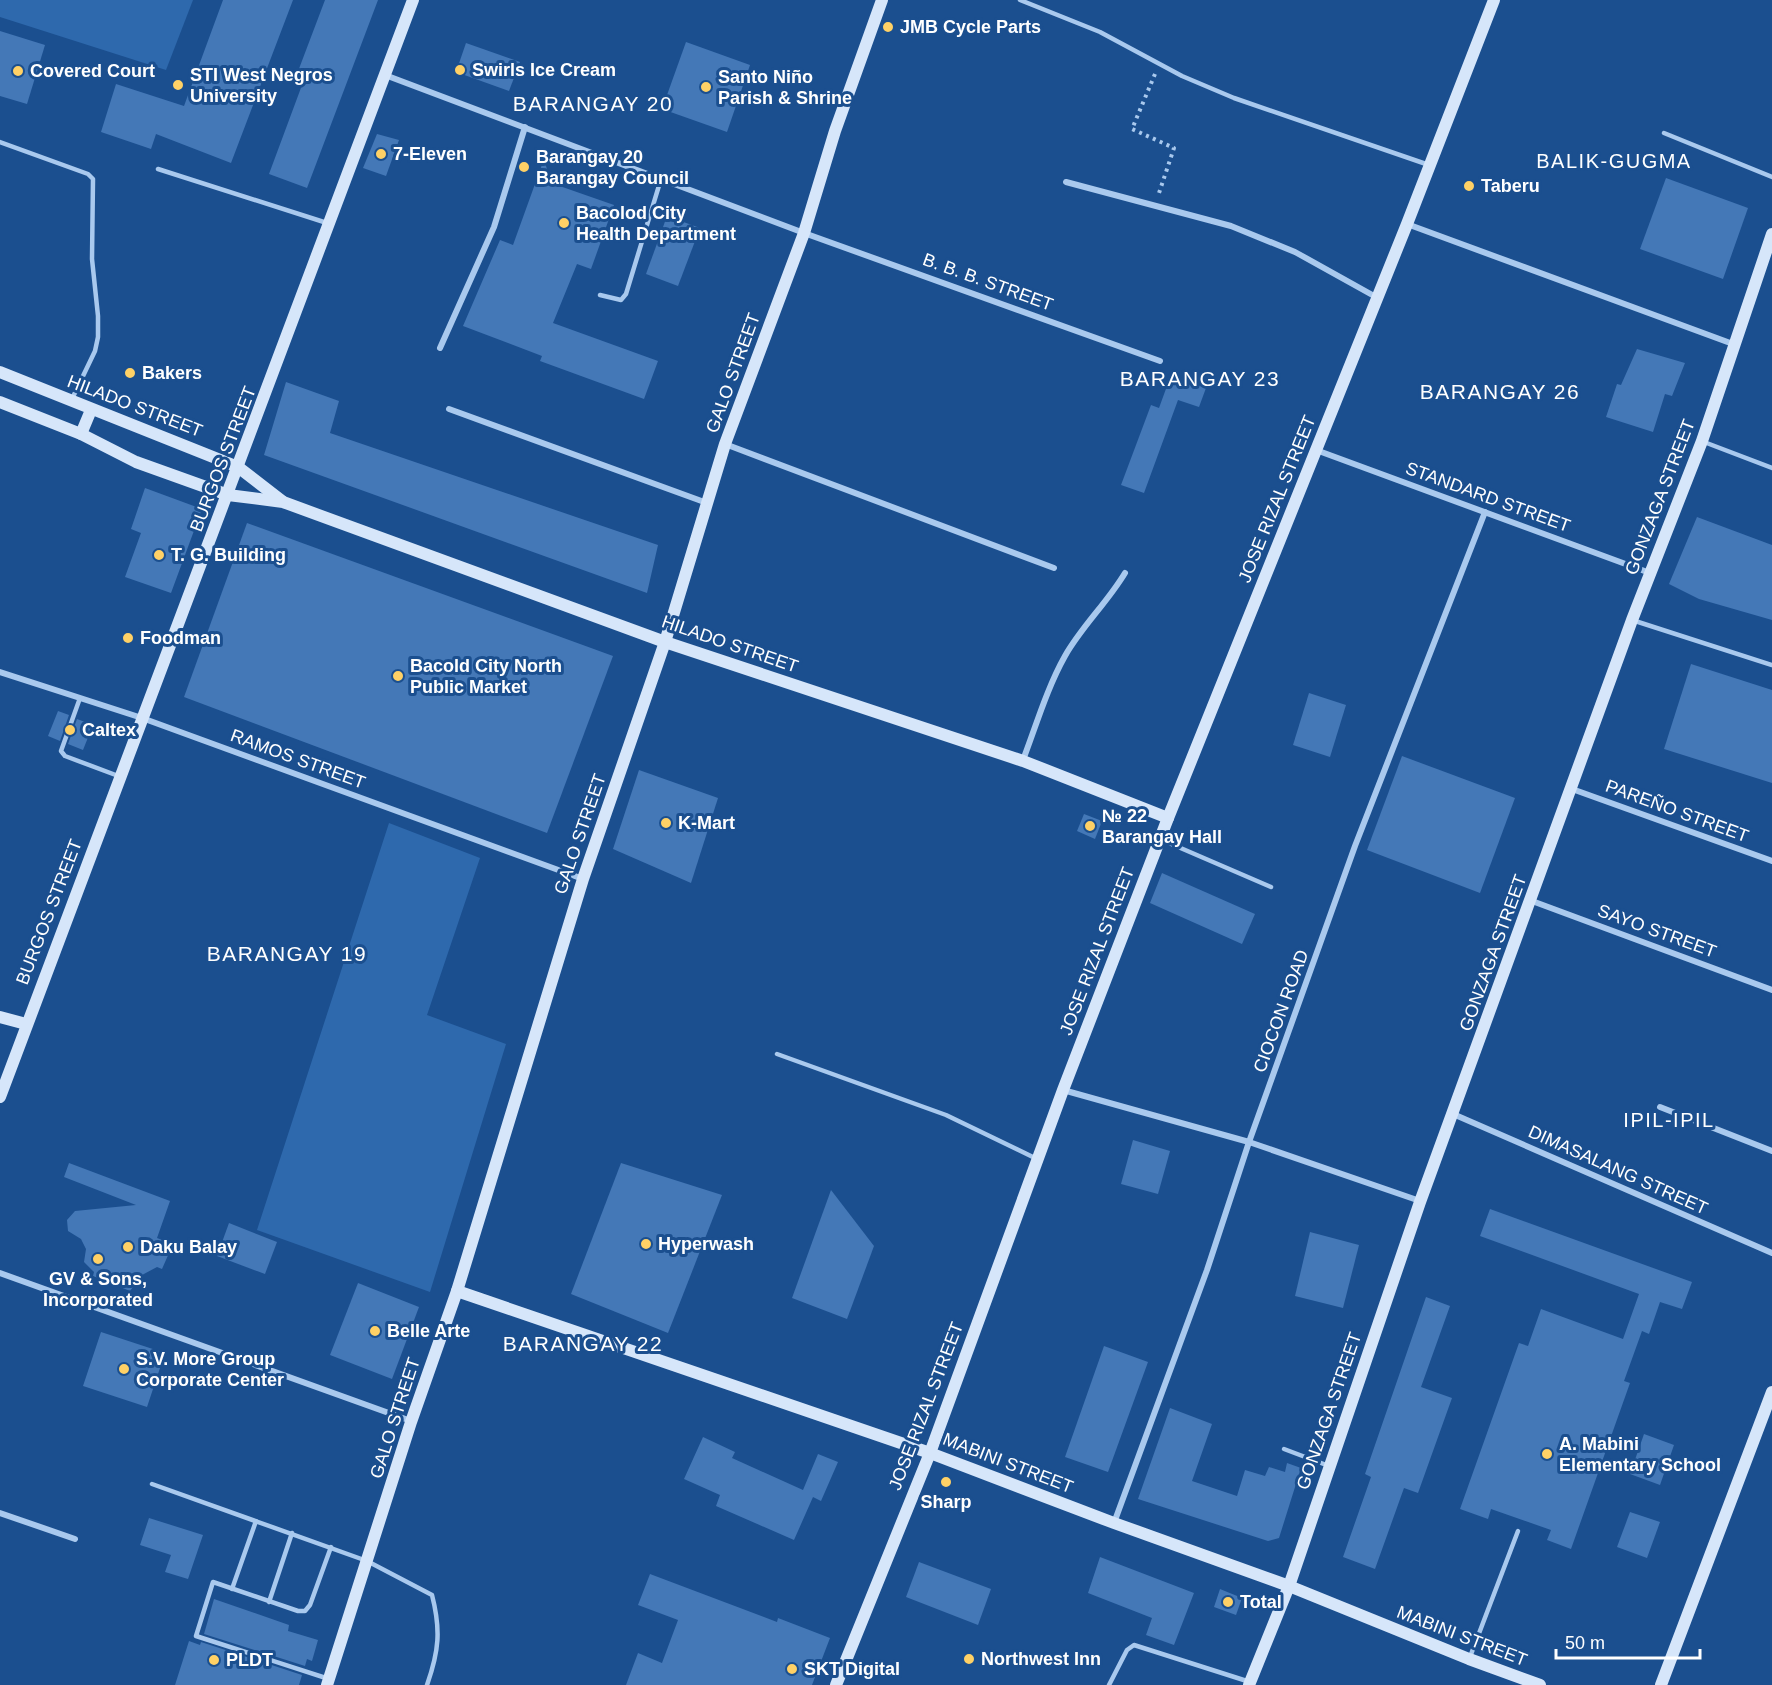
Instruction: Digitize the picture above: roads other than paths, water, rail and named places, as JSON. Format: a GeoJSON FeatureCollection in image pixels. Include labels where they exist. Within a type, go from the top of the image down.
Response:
{"type":"FeatureCollection","features":[{"type":"Feature","properties":{"kind":"street","name":"BURGOS STREET"},"geometry":{"type":"LineString","coordinates":[[0,1097],[413,0]]}},
{"type":"Feature","properties":{"kind":"street","name":"GALO STREET"},"geometry":{"type":"LineString","coordinates":[[328,1682],[411,1422],[457,1291],[583,879],[664,642],[706,503],[804,233],[835,131],[882,0]]}},
{"type":"Feature","properties":{"kind":"street","name":"JOSE RIZAL STREET"},"geometry":{"type":"LineString","coordinates":[[836,1685],[930,1453],[1037,1159],[1159,839],[1376,297],[1431,166],[1494,0]]}},
{"type":"Feature","properties":{"kind":"street","name":"B. B. B. STREET"},"geometry":{"type":"LineString","coordinates":[[385,75],[804,233],[1160,360]]}},
{"type":"Feature","properties":{"kind":"street"},"geometry":{"type":"LineString","coordinates":[[440,348],[494,226],[525,128]]}},
{"type":"Feature","properties":{"kind":"street"},"geometry":{"type":"LineString","coordinates":[[1066,182],[1231,226],[1295,252],[1376,297]]}},
{"type":"Feature","properties":{"kind":"street"},"geometry":{"type":"LineString","coordinates":[[1407,224],[1733,344]]}},
{"type":"Feature","properties":{"kind":"street","name":"GONZAGA STREET"},"geometry":{"type":"LineString","coordinates":[[1249,1683],[1289,1586],[1420,1202],[1532,901],[1632,620],[1702,441],[1772,234]]}},
{"type":"Feature","properties":{"kind":"street","name":"HILADO STREET"},"geometry":{"type":"LineString","coordinates":[[0,372],[238,467],[283,502]]}},
{"type":"Feature","properties":{"kind":"street","name":"HILADO STREET"},"geometry":{"type":"LineString","coordinates":[[0,402],[81,434],[136,462],[228,495],[283,502],[664,642],[1023,761],[1168,818]]}},
{"type":"Feature","properties":{"kind":"street"},"geometry":{"type":"LineString","coordinates":[[81,434],[92,410]]}},
{"type":"Feature","properties":{"kind":"street"},"geometry":{"type":"LineString","coordinates":[[449,410],[706,503]]}},
{"type":"Feature","properties":{"kind":"street"},"geometry":{"type":"LineString","coordinates":[[726,444],[1054,568]]}},
{"type":"Feature","properties":{"kind":"street","name":"STANDARD STREET"},"geometry":{"type":"LineString","coordinates":[[1316,450],[1650,573]]}},
{"type":"Feature","properties":{"kind":"street","name":"CIOCON ROAD"},"geometry":{"type":"LineString","coordinates":[[1114,1523],[1207,1270],[1249,1142],[1355,846],[1485,512]]}},
{"type":"Feature","properties":{"kind":"street"},"geometry":{"type":"LineString","coordinates":[[1023,761],[1064,658],[1086,623],[1110,598],[1125,573]]}},
{"type":"Feature","properties":{"kind":"street","name":"RAMOS STREET"},"geometry":{"type":"LineString","coordinates":[[0,672],[141,718],[583,879]]}},
{"type":"Feature","properties":{"kind":"street","name":"PAREÑO STREET"},"geometry":{"type":"LineString","coordinates":[[1572,789],[1772,861]]}},
{"type":"Feature","properties":{"kind":"street","name":"SAYO STREET"},"geometry":{"type":"LineString","coordinates":[[1532,901],[1772,990]]}},
{"type":"Feature","properties":{"kind":"street"},"geometry":{"type":"LineString","coordinates":[[0,1017],[26,1024]]}},
{"type":"Feature","properties":{"kind":"street"},"geometry":{"type":"LineString","coordinates":[[1063,1090],[1249,1142],[1420,1202]]}},
{"type":"Feature","properties":{"kind":"street"},"geometry":{"type":"LineString","coordinates":[[1660,1107],[1772,1151]]}},
{"type":"Feature","properties":{"kind":"street","name":"DIMASALANG STREET"},"geometry":{"type":"LineString","coordinates":[[1453,1114],[1772,1253]]}},
{"type":"Feature","properties":{"kind":"street"},"geometry":{"type":"LineString","coordinates":[[0,1273],[411,1422]]}},
{"type":"Feature","properties":{"kind":"street","name":"MABINI STREET"},"geometry":{"type":"LineString","coordinates":[[457,1291],[930,1453],[1289,1586],[1469,1659],[1540,1685]]}},
{"type":"Feature","properties":{"kind":"street"},"geometry":{"type":"LineString","coordinates":[[1661,1685],[1772,1392]]}},
{"type":"Feature","properties":{"kind":"street"},"geometry":{"type":"LineString","coordinates":[[0,1513],[75,1539]]}},
{"type":"Feature","properties":{"kind":"lane"},"geometry":{"type":"LineString","coordinates":[[1020,0],[1100,33],[1234,98],[1431,166]]}},
{"type":"Feature","properties":{"kind":"lane"},"geometry":{"type":"LineString","coordinates":[[1664,133],[1772,177]]}},
{"type":"Feature","properties":{"kind":"lane"},"geometry":{"type":"LineString","coordinates":[[0,142],[88,174],[93,179],[92,259],[98,337],[95,351],[71,401]]}},
{"type":"Feature","properties":{"kind":"lane"},"geometry":{"type":"LineString","coordinates":[[158,169],[330,224]]}},
{"type":"Feature","properties":{"kind":"lane"},"geometry":{"type":"LineString","coordinates":[[600,295],[616,301],[621,300],[626,294],[661,179]]}},
{"type":"Feature","properties":{"kind":"lane"},"geometry":{"type":"LineString","coordinates":[[1702,441],[1772,468]]}},
{"type":"Feature","properties":{"kind":"lane"},"geometry":{"type":"LineString","coordinates":[[1632,620],[1772,665]]}},
{"type":"Feature","properties":{"kind":"lane"},"geometry":{"type":"LineString","coordinates":[[80,698],[61,751],[64,756],[121,777]]}},
{"type":"Feature","properties":{"kind":"lane"},"geometry":{"type":"LineString","coordinates":[[1159,839],[1271,887]]}},
{"type":"Feature","properties":{"kind":"lane"},"geometry":{"type":"LineString","coordinates":[[777,1054],[946,1115],[1037,1159]]}},
{"type":"Feature","properties":{"kind":"lane"},"geometry":{"type":"LineString","coordinates":[[1284,1449],[1329,1466]]}},
{"type":"Feature","properties":{"kind":"lane"},"geometry":{"type":"LineString","coordinates":[[152,1484],[367,1561],[432,1595],[438,1619],[438,1654],[427,1685]]}},
{"type":"Feature","properties":{"kind":"lane"},"geometry":{"type":"LineString","coordinates":[[232,1589],[256,1521]]}},
{"type":"Feature","properties":{"kind":"lane"},"geometry":{"type":"LineString","coordinates":[[1469,1659],[1518,1531]]}},
{"type":"Feature","properties":{"kind":"lane"},"geometry":{"type":"LineString","coordinates":[[269,1602],[292,1533]]}},
{"type":"Feature","properties":{"kind":"lane"},"geometry":{"type":"LineString","coordinates":[[328,1682],[196,1636],[213,1582],[269,1602],[305,1611],[310,1605],[331,1547]]}},
{"type":"Feature","properties":{"kind":"lane"},"geometry":{"type":"LineString","coordinates":[[1109,1685],[1127,1650],[1134,1645],[1249,1683]]}},
{"type":"Feature","properties":{"kind":"place","name":"JMB Cycle Parts"},"geometry":{"type":"Point","coordinates":[888,27]}},
{"type":"Feature","properties":{"kind":"place","name":"Swirls Ice Cream"},"geometry":{"type":"Point","coordinates":[460,70]}},
{"type":"Feature","properties":{"kind":"place","name":"Covered Court"},"geometry":{"type":"Point","coordinates":[18,71]}},
{"type":"Feature","properties":{"kind":"place","name":"STI West Negros University"},"geometry":{"type":"Point","coordinates":[178,85]}},
{"type":"Feature","properties":{"kind":"place","name":"Santo Niño Parish & Shrine"},"geometry":{"type":"Point","coordinates":[706,87]}},
{"type":"Feature","properties":{"kind":"place","name":"7-Eleven"},"geometry":{"type":"Point","coordinates":[381,154]}},
{"type":"Feature","properties":{"kind":"place","name":"Barangay 20 Barangay Council"},"geometry":{"type":"Point","coordinates":[524,167]}},
{"type":"Feature","properties":{"kind":"place","name":"Taberu"},"geometry":{"type":"Point","coordinates":[1469,186]}},
{"type":"Feature","properties":{"kind":"place","name":"Bacolod City Health Department"},"geometry":{"type":"Point","coordinates":[564,223]}},
{"type":"Feature","properties":{"kind":"place","name":"Bakers"},"geometry":{"type":"Point","coordinates":[130,373]}},
{"type":"Feature","properties":{"kind":"place","name":"T. G. Building"},"geometry":{"type":"Point","coordinates":[159,555]}},
{"type":"Feature","properties":{"kind":"place","name":"Foodman"},"geometry":{"type":"Point","coordinates":[128,638]}},
{"type":"Feature","properties":{"kind":"place","name":"Bacold City North Public Market"},"geometry":{"type":"Point","coordinates":[398,676]}},
{"type":"Feature","properties":{"kind":"place","name":"Caltex"},"geometry":{"type":"Point","coordinates":[70,730]}},
{"type":"Feature","properties":{"kind":"place","name":"K-Mart"},"geometry":{"type":"Point","coordinates":[666,823]}},
{"type":"Feature","properties":{"kind":"place","name":"№ 22 Barangay Hall"},"geometry":{"type":"Point","coordinates":[1090,826]}},
{"type":"Feature","properties":{"kind":"place","name":"Hyperwash"},"geometry":{"type":"Point","coordinates":[646,1244]}},
{"type":"Feature","properties":{"kind":"place","name":"Daku Balay"},"geometry":{"type":"Point","coordinates":[128,1247]}},
{"type":"Feature","properties":{"kind":"place","name":"GV & Sons, Incorporated"},"geometry":{"type":"Point","coordinates":[98,1259]}},
{"type":"Feature","properties":{"kind":"place","name":"Belle Arte"},"geometry":{"type":"Point","coordinates":[375,1331]}},
{"type":"Feature","properties":{"kind":"place","name":"S.V. More Group Corporate Center"},"geometry":{"type":"Point","coordinates":[124,1369]}},
{"type":"Feature","properties":{"kind":"place","name":"A. Mabini Elementary School"},"geometry":{"type":"Point","coordinates":[1547,1454]}},
{"type":"Feature","properties":{"kind":"place","name":"Sharp"},"geometry":{"type":"Point","coordinates":[946,1482]}},
{"type":"Feature","properties":{"kind":"place","name":"Total"},"geometry":{"type":"Point","coordinates":[1228,1602]}},
{"type":"Feature","properties":{"kind":"place","name":"Northwest Inn"},"geometry":{"type":"Point","coordinates":[969,1659]}},
{"type":"Feature","properties":{"kind":"place","name":"PLDT"},"geometry":{"type":"Point","coordinates":[214,1660]}},
{"type":"Feature","properties":{"kind":"place","name":"SKT Digital"},"geometry":{"type":"Point","coordinates":[792,1669]}},
{"type":"Feature","properties":{"kind":"district","name":"BARANGAY 20"},"geometry":{"type":"Point","coordinates":[593,103]}},
{"type":"Feature","properties":{"kind":"district","name":"BALIK-GUGMA"},"geometry":{"type":"Point","coordinates":[1614,161]}},
{"type":"Feature","properties":{"kind":"district","name":"BARANGAY 23"},"geometry":{"type":"Point","coordinates":[1200,378]}},
{"type":"Feature","properties":{"kind":"district","name":"BARANGAY 26"},"geometry":{"type":"Point","coordinates":[1500,391]}},
{"type":"Feature","properties":{"kind":"district","name":"BARANGAY 19"},"geometry":{"type":"Point","coordinates":[287,953]}},
{"type":"Feature","properties":{"kind":"district","name":"IPIL-IPIL"},"geometry":{"type":"Point","coordinates":[1669,1120]}},
{"type":"Feature","properties":{"kind":"district","name":"BARANGAY 22"},"geometry":{"type":"Point","coordinates":[583,1343]}}]}
